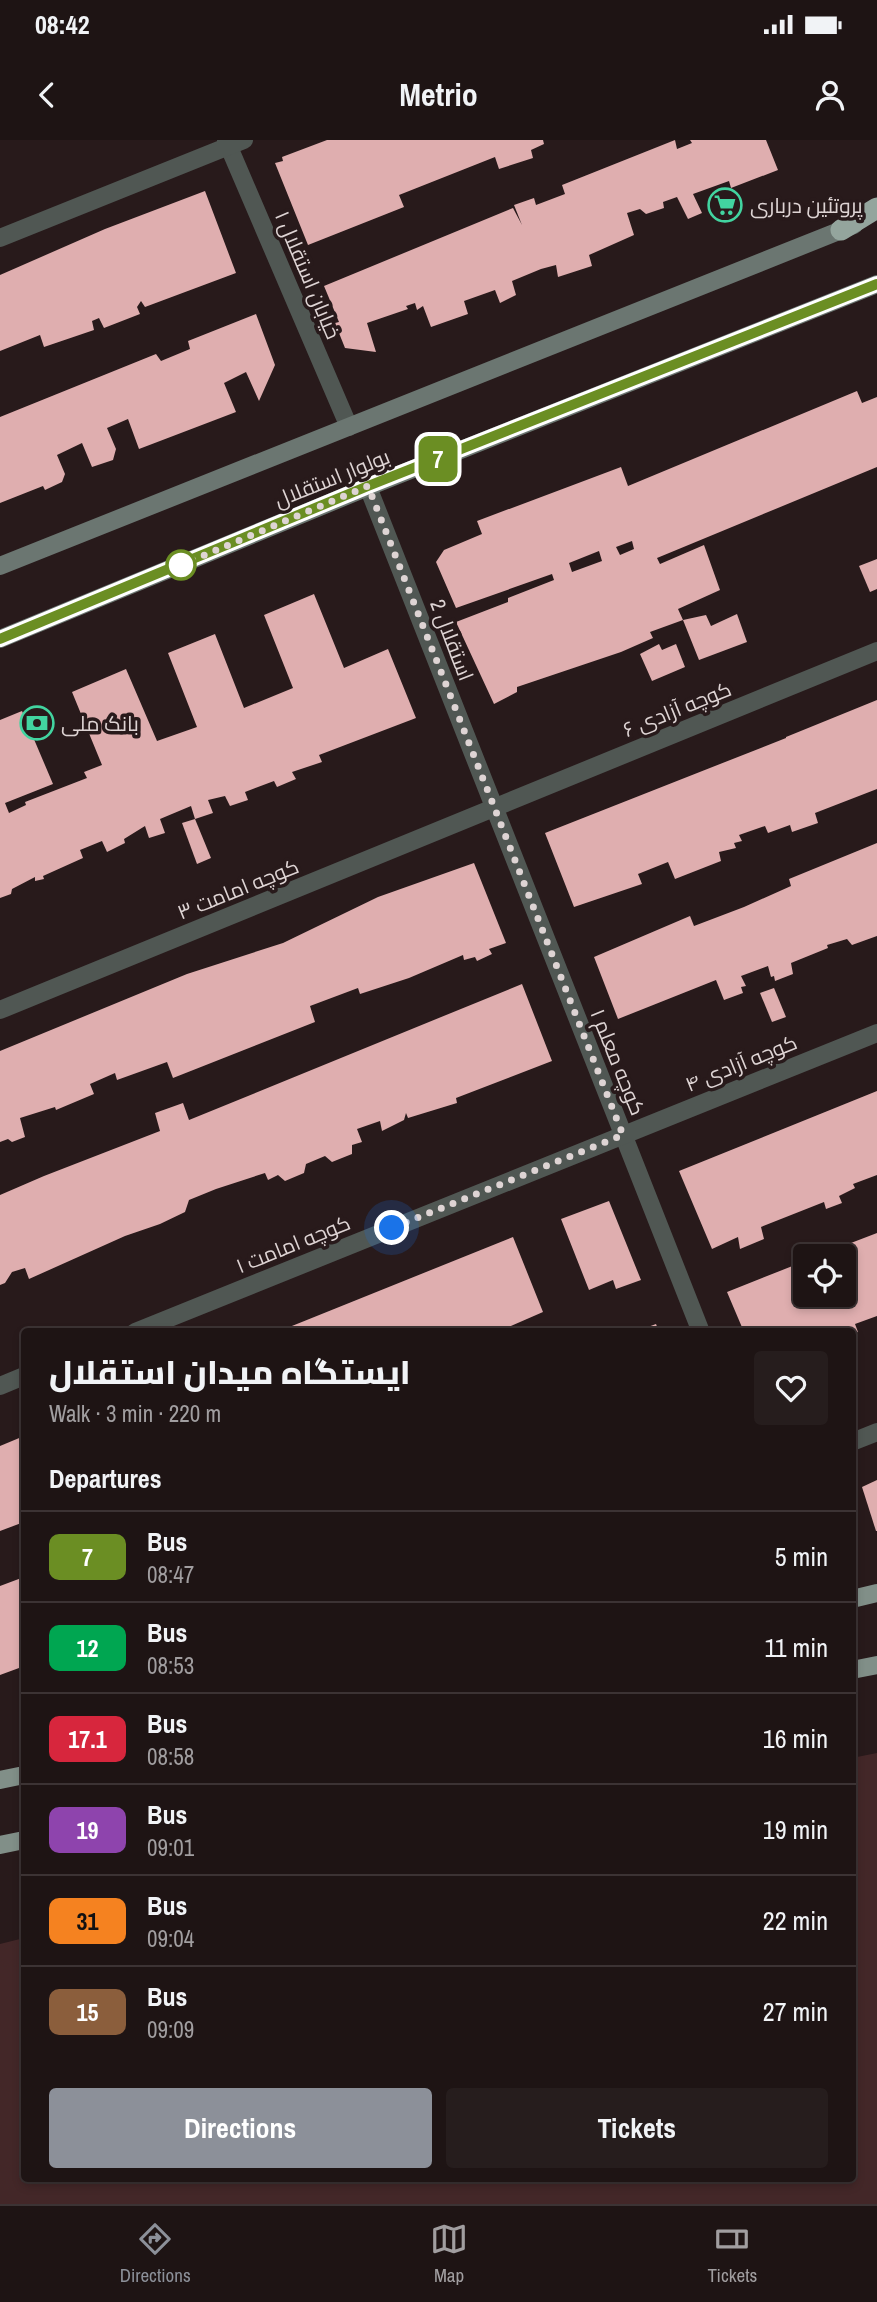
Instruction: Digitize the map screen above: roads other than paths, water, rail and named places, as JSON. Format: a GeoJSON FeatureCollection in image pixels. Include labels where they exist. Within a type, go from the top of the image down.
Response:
{"type":"FeatureCollection","features":[{"type":"Feature","properties":{"kind":"highway"},"geometry":{"type":"LineString","coordinates":[[841,230],[877,208]]}},
{"type":"Feature","properties":{"kind":"main road","name":"بولوار استقلال"},"geometry":{"type":"LineString","coordinates":[[0,566],[877,216]]}},
{"type":"Feature","properties":{"kind":"main road","name":"بولوار استقلال"},"geometry":{"type":"LineString","coordinates":[[0,639],[368,486],[877,284]]}},
{"type":"Feature","properties":{"kind":"main road"},"geometry":{"type":"LineString","coordinates":[[856,1597],[877,1593]]}},
{"type":"Feature","properties":{"kind":"main road"},"geometry":{"type":"LineString","coordinates":[[856,1669],[877,1665]]}},
{"type":"Feature","properties":{"kind":"main road"},"geometry":{"type":"LineString","coordinates":[[0,1780],[21,1776]]}},
{"type":"Feature","properties":{"kind":"main road"},"geometry":{"type":"LineString","coordinates":[[0,1845],[21,1841]]}},
{"type":"Feature","properties":{"kind":"street"},"geometry":{"type":"LineString","coordinates":[[0,238],[233,142]]}},
{"type":"Feature","properties":{"kind":"street","name":"خیابان استقلال ۱"},"geometry":{"type":"LineString","coordinates":[[233,142],[349,427]]}},
{"type":"Feature","properties":{"kind":"street","name":"استقلال 2"},"geometry":{"type":"LineString","coordinates":[[368,486],[494,810]]}},
{"type":"Feature","properties":{"kind":"street","name":"کوچه آزادی ۶"},"geometry":{"type":"LineString","coordinates":[[494,810],[877,651]]}},
{"type":"Feature","properties":{"kind":"street","name":"کوچه امامت ۳"},"geometry":{"type":"LineString","coordinates":[[0,1010],[494,810]]}},
{"type":"Feature","properties":{"kind":"street","name":"کوچه معلم ۱"},"geometry":{"type":"LineString","coordinates":[[494,810],[699,1328]]}},
{"type":"Feature","properties":{"kind":"street","name":"کوچه آزادی ۴"},"geometry":{"type":"LineString","coordinates":[[623,1135],[877,1033]]}},
{"type":"Feature","properties":{"kind":"street","name":"کوچه امامت ۱"},"geometry":{"type":"LineString","coordinates":[[145,1328],[623,1135]]}},
{"type":"Feature","properties":{"kind":"street"},"geometry":{"type":"LineString","coordinates":[[0,1386],[21,1378]]}},
{"type":"Feature","properties":{"kind":"street"},"geometry":{"type":"LineString","coordinates":[[856,1440],[877,1432]]}},
{"type":"Feature","properties":{"kind":"place","name":"پروتئین درباری"},"geometry":{"type":"Point","coordinates":[725,205]}},
{"type":"Feature","properties":{"kind":"place","name":"بانک ملی"},"geometry":{"type":"Point","coordinates":[37,723]}}]}
